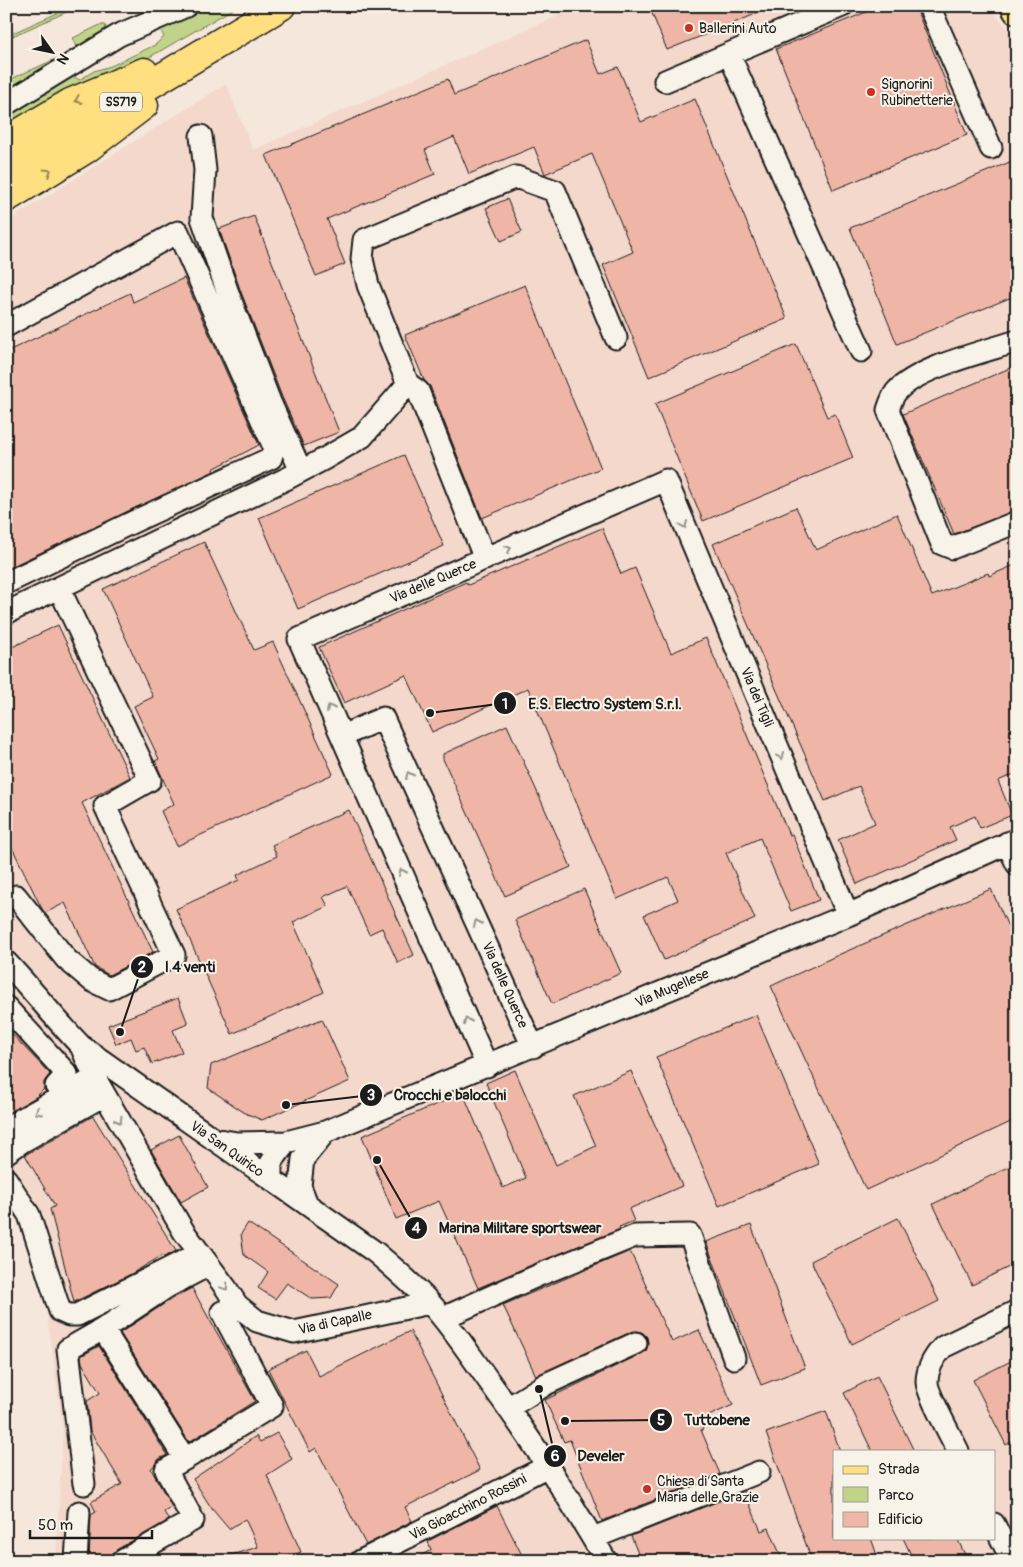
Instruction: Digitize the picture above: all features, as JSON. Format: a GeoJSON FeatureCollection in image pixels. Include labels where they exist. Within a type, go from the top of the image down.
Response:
{"type":"FeatureCollection","features":[{"type":"Feature","properties":{"kind":"highway","name":"SS719"},"geometry":{"type":"LineString","coordinates":[[6,171],[281,6]]}},
{"type":"Feature","properties":{"kind":"highway"},"geometry":{"type":"LineString","coordinates":[[6,141],[70,103],[235,33]]}},
{"type":"Feature","properties":{"kind":"highway"},"geometry":{"type":"LineString","coordinates":[[6,198],[86,149],[116,128],[235,33]]}},
{"type":"Feature","properties":{"kind":"main road"},"geometry":{"type":"LineString","coordinates":[[1014,6],[1017,11]]}},
{"type":"Feature","properties":{"kind":"street"},"geometry":{"type":"LineString","coordinates":[[6,104],[119,35],[186,6]]}},
{"type":"Feature","properties":{"kind":"street"},"geometry":{"type":"LineString","coordinates":[[665,81],[842,6]]}},
{"type":"Feature","properties":{"kind":"street"},"geometry":{"type":"LineString","coordinates":[[928,6],[991,148]]}},
{"type":"Feature","properties":{"kind":"street"},"geometry":{"type":"LineString","coordinates":[[729,54],[861,351]]}},
{"type":"Feature","properties":{"kind":"street"},"geometry":{"type":"LineString","coordinates":[[201,136],[205,170],[202,218],[229,296],[270,402],[301,471]]}},
{"type":"Feature","properties":{"kind":"street"},"geometry":{"type":"LineString","coordinates":[[485,558],[418,391],[408,384],[368,284],[362,259],[364,240],[516,177],[555,191],[616,338]]}},
{"type":"Feature","properties":{"kind":"street"},"geometry":{"type":"LineString","coordinates":[[6,326],[178,232],[274,447],[271,458],[6,583]]}},
{"type":"Feature","properties":{"kind":"street"},"geometry":{"type":"LineString","coordinates":[[1017,341],[927,371],[911,380],[895,393],[888,410],[942,544],[952,548],[1017,522]]}},
{"type":"Feature","properties":{"kind":"street"},"geometry":{"type":"LineString","coordinates":[[6,613],[301,471],[362,437],[408,384]]}},
{"type":"Feature","properties":{"kind":"street","name":"Via delle Querce"},"geometry":{"type":"LineString","coordinates":[[487,1066],[299,638],[666,480]]}},
{"type":"Feature","properties":{"kind":"street","name":"Via dei Tigli"},"geometry":{"type":"LineString","coordinates":[[666,480],[848,914]]}},
{"type":"Feature","properties":{"kind":"street"},"geometry":{"type":"LineString","coordinates":[[16,896],[66,959],[91,980],[108,989],[174,955],[104,806],[150,780],[59,588]]}},
{"type":"Feature","properties":{"kind":"street","name":"Via delle Querce"},"geometry":{"type":"LineString","coordinates":[[342,736],[384,718],[533,1047]]}},
{"type":"Feature","properties":{"kind":"street"},"geometry":{"type":"LineString","coordinates":[[1012,841],[1017,864]]}},
{"type":"Feature","properties":{"kind":"street","name":"Via Mugellese"},"geometry":{"type":"LineString","coordinates":[[212,1139],[237,1142],[286,1142],[325,1132],[533,1047],[848,914],[1012,841]]}},
{"type":"Feature","properties":{"kind":"street","name":"Via San Quirico"},"geometry":{"type":"LineString","coordinates":[[6,945],[30,987]]}},
{"type":"Feature","properties":{"kind":"street","name":"Via San Quirico"},"geometry":{"type":"LineString","coordinates":[[6,962],[30,987],[61,1026],[81,1046],[376,1252],[437,1310]]}},
{"type":"Feature","properties":{"kind":"street"},"geometry":{"type":"LineString","coordinates":[[6,1007],[67,1074],[56,1086],[65,1096]]}},
{"type":"Feature","properties":{"kind":"street","name":"Via di Capalle"},"geometry":{"type":"LineString","coordinates":[[81,1046],[100,1087],[184,1232],[237,1305],[257,1321],[294,1332],[380,1313],[437,1310],[539,1275],[636,1236],[690,1235],[734,1358]]}},
{"type":"Feature","properties":{"kind":"street"},"geometry":{"type":"LineString","coordinates":[[6,1128],[65,1096],[100,1087]]}},
{"type":"Feature","properties":{"kind":"street"},"geometry":{"type":"LineString","coordinates":[[6,1153],[100,1087]]}},
{"type":"Feature","properties":{"kind":"street","name":"Via Mugellese"},"geometry":{"type":"LineString","coordinates":[[271,1179],[303,1159],[325,1132]]}},
{"type":"Feature","properties":{"kind":"street"},"geometry":{"type":"LineString","coordinates":[[271,1179],[272,1163],[286,1142]]}},
{"type":"Feature","properties":{"kind":"street"},"geometry":{"type":"LineString","coordinates":[[303,1159],[300,1186],[307,1204]]}},
{"type":"Feature","properties":{"kind":"street"},"geometry":{"type":"LineString","coordinates":[[6,1179],[29,1215],[60,1311],[69,1315],[77,1315],[205,1259]]}},
{"type":"Feature","properties":{"kind":"street"},"geometry":{"type":"LineString","coordinates":[[84,1484],[68,1349],[103,1329],[167,1287],[205,1259]]}},
{"type":"Feature","properties":{"kind":"street"},"geometry":{"type":"LineString","coordinates":[[437,1310],[548,1466],[606,1561]]}},
{"type":"Feature","properties":{"kind":"street"},"geometry":{"type":"LineString","coordinates":[[958,1450],[927,1384],[934,1357],[943,1347],[1017,1311]]}},
{"type":"Feature","properties":{"kind":"street"},"geometry":{"type":"LineString","coordinates":[[122,1561],[193,1520],[166,1470],[272,1406],[222,1312]]}},
{"type":"Feature","properties":{"kind":"street"},"geometry":{"type":"LineString","coordinates":[[103,1329],[185,1459]]}},
{"type":"Feature","properties":{"kind":"street"},"geometry":{"type":"LineString","coordinates":[[508,1408],[546,1384],[636,1343]]}},
{"type":"Feature","properties":{"kind":"street","name":"Via Gioacchino Rossini"},"geometry":{"type":"LineString","coordinates":[[361,1561],[548,1466]]}},
{"type":"Feature","properties":{"kind":"street"},"geometry":{"type":"LineString","coordinates":[[593,1538],[759,1472]]}},
{"type":"Feature","properties":{"kind":"street"},"geometry":{"type":"LineString","coordinates":[[76,1561],[79,1512]]}},
{"type":"Feature","properties":{"kind":"street"},"geometry":{"type":"LineString","coordinates":[[996,1528],[1012,1561]]}},
{"type":"Feature","properties":{"kind":"shaded area"},"geometry":{"type":"Polygon","coordinates":[[[580,6],[988,6],[1017,39],[1017,1561],[56,1561],[63,1430],[40,1263],[6,1201],[6,222],[226,84],[253,150],[580,6]]]}},
{"type":"Feature","properties":{"kind":"green space"},"geometry":{"type":"Polygon","coordinates":[[[73,6],[80,6],[6,39],[6,36],[73,6]]]}},
{"type":"Feature","properties":{"kind":"green space"},"geometry":{"type":"Polygon","coordinates":[[[210,6],[238,6],[129,69],[6,132],[6,118],[73,77],[79,80],[94,71],[111,66],[155,45],[164,37],[161,28],[210,6]]]}},
{"type":"Feature","properties":{"kind":"green space"},"geometry":{"type":"Polygon","coordinates":[[[100,25],[105,25],[107,32],[6,95],[6,80],[10,78],[6,69],[11,79],[78,49],[73,38],[100,25]]]}},
{"type":"Feature","properties":{"kind":"building","name":"Ballerini Auto"},"geometry":{"type":"Polygon","coordinates":[[[649,6],[773,6],[773,7],[667,50],[649,6]]]}},
{"type":"Feature","properties":{"kind":"building","name":"Signorini Rubinetterie"},"geometry":{"type":"Polygon","coordinates":[[[881,6],[915,6],[967,135],[833,190],[776,49],[881,6]]]}},
{"type":"Feature","properties":{"kind":"building"},"geometry":{"type":"Polygon","coordinates":[[[586,40],[600,74],[618,67],[641,122],[695,99],[787,319],[649,377],[603,265],[633,252],[592,154],[545,174],[534,147],[469,174],[454,137],[425,150],[435,174],[327,219],[345,264],[316,276],[266,155],[448,79],[454,95],[586,40]]]}},
{"type":"Feature","properties":{"kind":"building"},"geometry":{"type":"Polygon","coordinates":[[[1017,159],[1017,295],[897,344],[850,228],[1017,159]]]}},
{"type":"Feature","properties":{"kind":"building"},"geometry":{"type":"Polygon","coordinates":[[[507,199],[522,232],[501,241],[486,208],[507,199]]]}},
{"type":"Feature","properties":{"kind":"building"},"geometry":{"type":"Polygon","coordinates":[[[254,216],[339,432],[304,446],[282,397],[241,292],[219,229],[254,216]]]}},
{"type":"Feature","properties":{"kind":"building"},"geometry":{"type":"Polygon","coordinates":[[[184,278],[259,445],[213,469],[214,471],[6,569],[6,352],[130,293],[133,302],[184,278]]]}},
{"type":"Feature","properties":{"kind":"building"},"geometry":{"type":"Polygon","coordinates":[[[525,285],[601,468],[482,518],[430,386],[424,380],[405,335],[525,285]]]}},
{"type":"Feature","properties":{"kind":"building"},"geometry":{"type":"Polygon","coordinates":[[[796,344],[827,417],[835,414],[853,458],[703,521],[655,404],[796,344]]]}},
{"type":"Feature","properties":{"kind":"building"},"geometry":{"type":"Polygon","coordinates":[[[1017,365],[1017,510],[954,534],[903,414],[1017,365]]]}},
{"type":"Feature","properties":{"kind":"building"},"geometry":{"type":"Polygon","coordinates":[[[404,455],[444,546],[298,609],[259,518],[404,455]]]}},
{"type":"Feature","properties":{"kind":"building"},"geometry":{"type":"Polygon","coordinates":[[[796,507],[816,550],[897,514],[932,596],[988,573],[989,576],[1017,564],[1017,773],[998,781],[1012,815],[980,828],[975,816],[950,827],[956,840],[857,884],[838,840],[875,823],[859,786],[825,801],[713,544],[796,507]]]}},
{"type":"Feature","properties":{"kind":"building"},"geometry":{"type":"Polygon","coordinates":[[[602,528],[621,574],[635,568],[671,653],[706,638],[789,835],[792,834],[819,900],[791,911],[760,838],[726,853],[755,919],[664,960],[644,915],[678,900],[668,877],[617,899],[528,688],[432,732],[406,675],[344,703],[319,647],[466,582],[468,585],[602,528]]]}},
{"type":"Feature","properties":{"kind":"building"},"geometry":{"type":"Polygon","coordinates":[[[204,542],[254,650],[273,642],[333,774],[177,846],[161,811],[174,804],[155,761],[159,759],[134,706],[153,697],[103,589],[204,542]]]}},
{"type":"Feature","properties":{"kind":"building"},"geometry":{"type":"Polygon","coordinates":[[[58,625],[130,777],[82,803],[153,952],[109,975],[95,967],[65,903],[45,913],[6,835],[6,650],[58,625]]]}},
{"type":"Feature","properties":{"kind":"building"},"geometry":{"type":"Polygon","coordinates":[[[507,725],[571,867],[505,896],[443,759],[443,754],[507,725]]]}},
{"type":"Feature","properties":{"kind":"building"},"geometry":{"type":"Polygon","coordinates":[[[349,810],[414,955],[398,963],[382,928],[369,934],[347,886],[323,897],[328,906],[293,922],[324,992],[232,1034],[176,909],[239,880],[237,875],[277,856],[272,845],[349,810]]]}},
{"type":"Feature","properties":{"kind":"building"},"geometry":{"type":"Polygon","coordinates":[[[584,889],[621,973],[552,1004],[515,920],[584,889]]]}},
{"type":"Feature","properties":{"kind":"building"},"geometry":{"type":"Polygon","coordinates":[[[991,889],[1017,946],[1017,1119],[866,1190],[771,986],[991,889]]]}},
{"type":"Feature","properties":{"kind":"building"},"geometry":{"type":"Polygon","coordinates":[[[178,998],[188,1024],[173,1030],[182,1052],[152,1064],[144,1047],[136,1050],[131,1038],[116,1044],[108,1025],[178,998]]]}},
{"type":"Feature","properties":{"kind":"building"},"geometry":{"type":"Polygon","coordinates":[[[756,1015],[819,1164],[719,1206],[656,1057],[756,1015]]]}},
{"type":"Feature","properties":{"kind":"building"},"geometry":{"type":"Polygon","coordinates":[[[322,1019],[350,1081],[262,1120],[245,1113],[208,1088],[211,1065],[322,1019]]]}},
{"type":"Feature","properties":{"kind":"building"},"geometry":{"type":"Polygon","coordinates":[[[6,1028],[50,1074],[44,1082],[44,1089],[36,1097],[6,1114],[6,1028]]]}},
{"type":"Feature","properties":{"kind":"building"},"geometry":{"type":"Polygon","coordinates":[[[515,1070],[556,1165],[596,1146],[574,1096],[631,1071],[682,1186],[629,1209],[634,1221],[619,1227],[620,1229],[478,1288],[439,1201],[396,1219],[362,1136],[463,1093],[503,1188],[526,1178],[486,1083],[515,1070]]]}},
{"type":"Feature","properties":{"kind":"building"},"geometry":{"type":"Polygon","coordinates":[[[93,1116],[176,1251],[164,1257],[163,1255],[131,1274],[74,1302],[50,1209],[55,1206],[25,1155],[93,1116]]]}},
{"type":"Feature","properties":{"kind":"building"},"geometry":{"type":"Polygon","coordinates":[[[179,1135],[208,1187],[181,1202],[151,1150],[179,1135]]]}},
{"type":"Feature","properties":{"kind":"building"},"geometry":{"type":"Polygon","coordinates":[[[1017,1163],[1017,1263],[972,1285],[933,1204],[1017,1163]]]}},
{"type":"Feature","properties":{"kind":"building"},"geometry":{"type":"Polygon","coordinates":[[[898,1218],[939,1301],[852,1344],[811,1261],[898,1218]]]}},
{"type":"Feature","properties":{"kind":"building"},"geometry":{"type":"Polygon","coordinates":[[[248,1223],[339,1284],[331,1298],[312,1299],[287,1283],[275,1299],[258,1288],[268,1272],[244,1255],[241,1234],[248,1223]]]}},
{"type":"Feature","properties":{"kind":"building"},"geometry":{"type":"Polygon","coordinates":[[[751,1225],[805,1368],[761,1385],[706,1242],[751,1225]]]}},
{"type":"Feature","properties":{"kind":"building"},"geometry":{"type":"Polygon","coordinates":[[[630,1251],[672,1342],[699,1330],[733,1405],[700,1420],[703,1429],[701,1430],[720,1474],[602,1521],[570,1440],[564,1442],[545,1400],[646,1351],[648,1345],[647,1337],[638,1331],[631,1332],[536,1376],[503,1305],[630,1251]]]}},
{"type":"Feature","properties":{"kind":"building"},"geometry":{"type":"Polygon","coordinates":[[[192,1288],[255,1401],[189,1442],[120,1333],[173,1298],[192,1288]]]}},
{"type":"Feature","properties":{"kind":"building"},"geometry":{"type":"Polygon","coordinates":[[[410,1331],[480,1470],[405,1507],[412,1521],[366,1545],[316,1448],[310,1452],[268,1369],[306,1350],[319,1376],[410,1331]]]}},
{"type":"Feature","properties":{"kind":"building"},"geometry":{"type":"Polygon","coordinates":[[[99,1346],[167,1455],[159,1459],[151,1469],[172,1507],[164,1512],[169,1520],[116,1550],[103,1561],[89,1561],[91,1515],[96,1512],[91,1502],[122,1484],[90,1431],[87,1401],[100,1393],[82,1363],[81,1356],[99,1346]]]}},
{"type":"Feature","properties":{"kind":"building"},"geometry":{"type":"Polygon","coordinates":[[[1017,1358],[1017,1439],[1006,1445],[973,1380],[1017,1358]]]}},
{"type":"Feature","properties":{"kind":"building"},"geometry":{"type":"Polygon","coordinates":[[[877,1376],[914,1450],[872,1450],[844,1393],[877,1376]]]}},
{"type":"Feature","properties":{"kind":"building"},"geometry":{"type":"Polygon","coordinates":[[[826,1411],[840,1450],[833,1450],[833,1540],[872,1540],[879,1561],[812,1561],[766,1433],[826,1411]]]}},
{"type":"Feature","properties":{"kind":"building"},"geometry":{"type":"Polygon","coordinates":[[[277,1433],[292,1459],[267,1475],[301,1552],[276,1561],[224,1561],[224,1557],[258,1547],[245,1519],[229,1529],[212,1509],[193,1479],[256,1436],[260,1442],[277,1433]]]}},
{"type":"Feature","properties":{"kind":"building"},"geometry":{"type":"Polygon","coordinates":[[[744,1491],[761,1531],[769,1528],[783,1561],[641,1561],[631,1536],[744,1491]]]}},
{"type":"Feature","properties":{"kind":"building"},"geometry":{"type":"Polygon","coordinates":[[[497,1506],[525,1561],[411,1561],[431,1550],[428,1541],[497,1506]]]}},
{"type":"Feature","properties":{"kind":"building"},"geometry":{"type":"Polygon","coordinates":[[[904,1540],[958,1540],[968,1561],[914,1561],[904,1540]]]}},
{"type":"Feature","properties":{"kind":"waterway"},"geometry":{"type":"LineString","coordinates":[[6,1350],[8,1364],[6,1379]]}},
{"type":"Feature","properties":{"kind":"place","name":"Ballerini Auto"},"geometry":{"type":"Point","coordinates":[689,28]}},
{"type":"Feature","properties":{"kind":"place","name":"Signorini Rubinetterie"},"geometry":{"type":"Point","coordinates":[871,92]}},
{"type":"Feature","properties":{"kind":"place","name":"E.S. Electro System S.r.l."},"geometry":{"type":"Point","coordinates":[430,713]}},
{"type":"Feature","properties":{"kind":"place","name":"I 4 venti"},"geometry":{"type":"Point","coordinates":[120,1032]}},
{"type":"Feature","properties":{"kind":"place","name":"Crocchi e balocchi"},"geometry":{"type":"Point","coordinates":[286,1105]}},
{"type":"Feature","properties":{"kind":"place","name":"Marina Militare sportswear"},"geometry":{"type":"Point","coordinates":[377,1160]}},
{"type":"Feature","properties":{"kind":"place","name":"Develer"},"geometry":{"type":"Point","coordinates":[539,1389]}},
{"type":"Feature","properties":{"kind":"place","name":"Tuttobene"},"geometry":{"type":"Point","coordinates":[565,1421]}},
{"type":"Feature","properties":{"kind":"place","name":"Chiesa di Santa Maria delle Grazie"},"geometry":{"type":"Point","coordinates":[647,1489]}}]}
